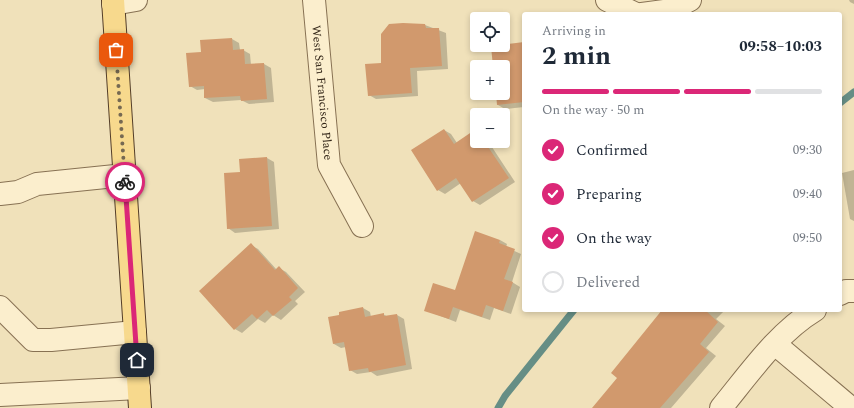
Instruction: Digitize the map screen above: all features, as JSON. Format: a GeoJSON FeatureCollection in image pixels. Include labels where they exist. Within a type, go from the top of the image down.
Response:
{"type":"FeatureCollection","features":[{"type":"Feature","properties":{"kind":"main road"},"geometry":{"type":"LineString","coordinates":[[113,2],[139,398]]}},
{"type":"Feature","properties":{"kind":"street"},"geometry":{"type":"LineString","coordinates":[[113,2],[136,0]]}},
{"type":"Feature","properties":{"kind":"street","name":"West San Francisco Place"},"geometry":{"type":"LineString","coordinates":[[314,0],[329,165],[362,226]]}},
{"type":"Feature","properties":{"kind":"street"},"geometry":{"type":"LineString","coordinates":[[608,0],[632,12]]}},
{"type":"Feature","properties":{"kind":"street"},"geometry":{"type":"LineString","coordinates":[[656,12],[671,10],[690,0]]}},
{"type":"Feature","properties":{"kind":"street"},"geometry":{"type":"LineString","coordinates":[[0,194],[18,192],[37,184],[125,175]]}},
{"type":"Feature","properties":{"kind":"street"},"geometry":{"type":"LineString","coordinates":[[842,293],[846,291],[854,291]]}},
{"type":"Feature","properties":{"kind":"street"},"geometry":{"type":"LineString","coordinates":[[0,307],[33,340],[51,340],[135,332]]}},
{"type":"Feature","properties":{"kind":"street"},"geometry":{"type":"LineString","coordinates":[[721,408],[775,344],[806,315],[811,312]]}},
{"type":"Feature","properties":{"kind":"street"},"geometry":{"type":"LineString","coordinates":[[775,344],[851,408]]}},
{"type":"Feature","properties":{"kind":"street"},"geometry":{"type":"LineString","coordinates":[[0,395],[139,398]]}},
{"type":"Feature","properties":{"kind":"building"},"geometry":{"type":"Polygon","coordinates":[[[389,24],[425,24],[426,28],[439,28],[442,66],[410,68],[412,93],[368,96],[365,64],[381,63],[381,34],[389,24]]]}},
{"type":"Feature","properties":{"kind":"building"},"geometry":{"type":"Polygon","coordinates":[[[232,38],[233,50],[244,49],[245,64],[264,63],[267,99],[241,101],[240,96],[204,98],[204,86],[189,87],[186,53],[201,52],[200,40],[232,38]]]}},
{"type":"Feature","properties":{"kind":"building"},"geometry":{"type":"Polygon","coordinates":[[[522,42],[522,102],[497,105],[497,100],[510,100],[510,60],[492,60],[492,52],[510,52],[510,44],[522,42]]]}},
{"type":"Feature","properties":{"kind":"building"},"geometry":{"type":"Polygon","coordinates":[[[444,129],[454,144],[470,133],[470,148],[489,148],[509,178],[472,202],[456,178],[437,191],[411,150],[444,129]]]}},
{"type":"Feature","properties":{"kind":"building"},"geometry":{"type":"Polygon","coordinates":[[[267,157],[272,226],[227,229],[224,173],[240,172],[239,159],[267,157]]]}},
{"type":"Feature","properties":{"kind":"building"},"geometry":{"type":"Polygon","coordinates":[[[475,231],[500,240],[499,243],[515,249],[504,279],[513,282],[503,311],[486,305],[482,317],[453,307],[449,319],[424,311],[433,283],[455,290],[475,231]]]}},
{"type":"Feature","properties":{"kind":"building"},"geometry":{"type":"Polygon","coordinates":[[[251,243],[275,270],[279,266],[298,288],[289,297],[292,300],[273,316],[267,310],[257,319],[252,314],[234,330],[199,291],[251,243]]]}},
{"type":"Feature","properties":{"kind":"building"},"geometry":{"type":"Polygon","coordinates":[[[363,307],[365,317],[384,313],[384,316],[397,314],[406,365],[369,372],[368,368],[349,371],[344,342],[333,344],[328,317],[339,315],[339,312],[363,307]]]}},
{"type":"Feature","properties":{"kind":"building"},"geometry":{"type":"Polygon","coordinates":[[[660,312],[707,312],[718,322],[700,344],[709,352],[660,408],[592,408],[617,378],[611,373],[660,312]]]}},
{"type":"Feature","properties":{"kind":"waterway"},"geometry":{"type":"LineString","coordinates":[[842,101],[854,92]]}},
{"type":"Feature","properties":{"kind":"waterway"},"geometry":{"type":"LineString","coordinates":[[498,408],[505,396],[572,312]]}},
{"type":"Feature","properties":{"kind":"way so far"},"geometry":{"type":"LineString","coordinates":[[116,50],[125,182]]}},
{"type":"Feature","properties":{"kind":"route"},"geometry":{"type":"LineString","coordinates":[[125,182],[137,360]]}}]}
